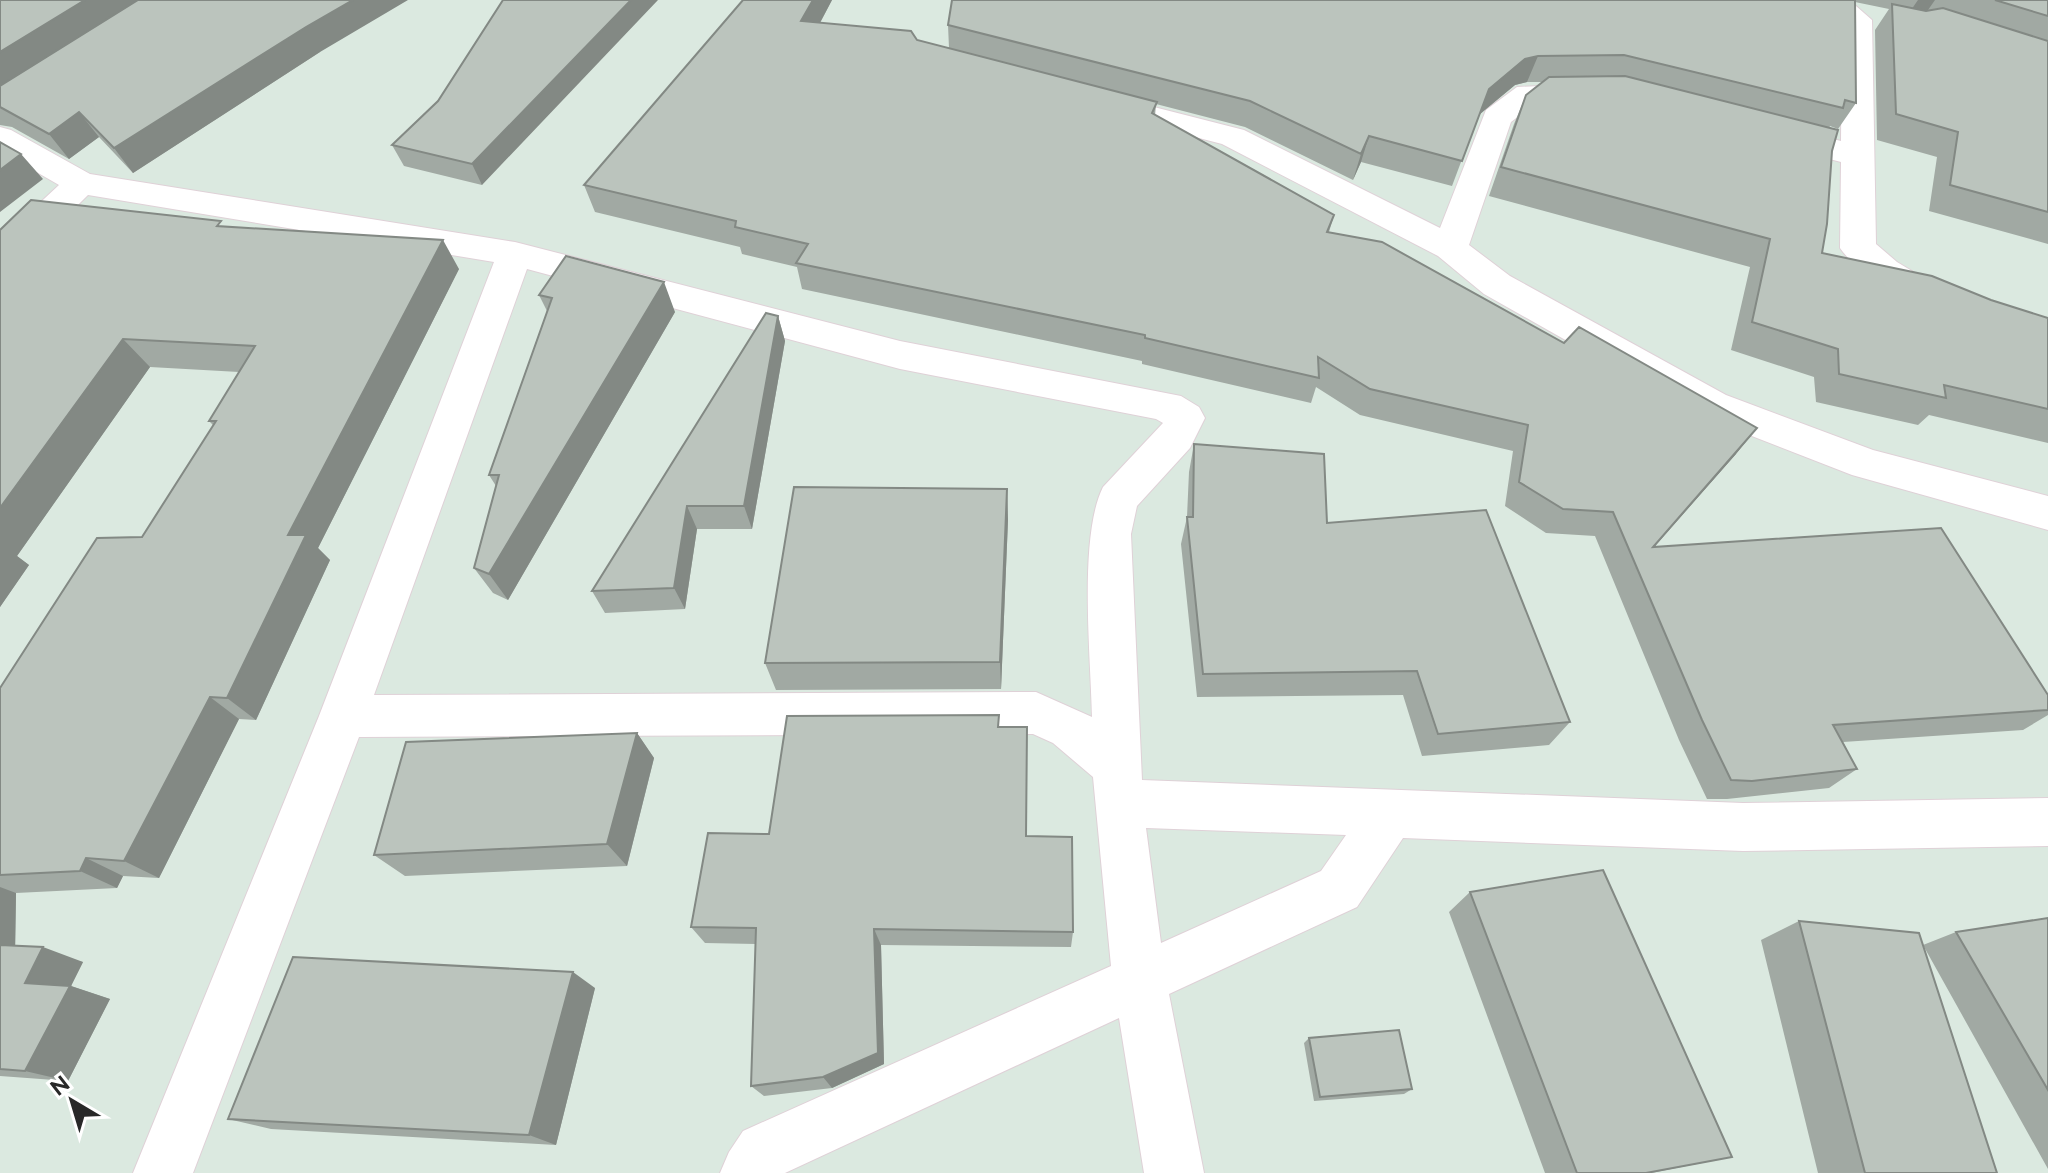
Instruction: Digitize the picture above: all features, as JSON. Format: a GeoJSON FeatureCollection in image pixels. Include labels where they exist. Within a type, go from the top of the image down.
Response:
{"type":"FeatureCollection","features":[{"type":"Feature","properties":{"kind":"street"},"geometry":{"type":"LineString","coordinates":[[1884,20],[1831,9],[1857,20],[1858,248],[1884,271],[1916,290],[1953,306]]}},
{"type":"Feature","properties":{"kind":"street"},"geometry":{"type":"LineString","coordinates":[[1450,248],[1497,117],[1528,94],[1611,93]]}},
{"type":"Feature","properties":{"kind":"street"},"geometry":{"type":"LineString","coordinates":[[1067,94],[1233,137],[1450,248],[1497,285],[1712,405],[1866,464],[2048,513]]}},
{"type":"Feature","properties":{"kind":"street"},"geometry":{"type":"LineString","coordinates":[[1750,129],[1858,156]]}},
{"type":"Feature","properties":{"kind":"street"},"geometry":{"type":"LineString","coordinates":[[0,137],[81,183],[515,254],[900,355],[1167,406],[1185,418],[1176,437],[1118,499],[1110,534],[1118,786],[1139,978],[1174,1173]]}},
{"type":"Feature","properties":{"kind":"street"},"geometry":{"type":"LineString","coordinates":[[0,260],[81,183]]}},
{"type":"Feature","properties":{"kind":"street"},"geometry":{"type":"LineString","coordinates":[[163,1173],[343,716],[515,254]]}},
{"type":"Feature","properties":{"kind":"street"},"geometry":{"type":"LineString","coordinates":[[343,716],[1036,713],[1070,728],[1118,786],[1390,814],[1743,827],[2048,822]]}},
{"type":"Feature","properties":{"kind":"street"},"geometry":{"type":"LineString","coordinates":[[750,1173],[764,1152],[1339,889],[1390,814]]}},
{"type":"Feature","properties":{"kind":"building"},"geometry":{"type":"Polygon","coordinates":[[[0,0],[85,0],[0,52],[0,0]]]}},
{"type":"Feature","properties":{"kind":"building"},"geometry":{"type":"Polygon","coordinates":[[[138,0],[353,0],[114,148],[79,112],[49,134],[0,107],[0,86],[138,0]]]}},
{"type":"Feature","properties":{"kind":"building"},"geometry":{"type":"Polygon","coordinates":[[[503,0],[631,0],[472,164],[392,145],[438,101],[503,0]]]}},
{"type":"Feature","properties":{"kind":"building"},"geometry":{"type":"Polygon","coordinates":[[[743,0],[813,0],[801,21],[911,31],[917,40],[1157,102],[1152,113],[1334,215],[1327,232],[1382,242],[1564,343],[1579,327],[1757,428],[1653,547],[1941,528],[2048,695],[2048,710],[1833,725],[1857,769],[1752,781],[1731,780],[1613,512],[1563,509],[1519,482],[1528,425],[1370,389],[1318,357],[1319,378],[1145,338],[1145,335],[796,263],[808,244],[735,227],[736,221],[584,185],[743,0]]]}},
{"type":"Feature","properties":{"kind":"building"},"geometry":{"type":"Polygon","coordinates":[[[952,0],[1855,0],[1856,103],[1845,100],[1843,108],[1624,55],[1538,56],[1525,59],[1489,89],[1462,161],[1369,136],[1361,154],[1250,101],[948,25],[952,0]]]}},
{"type":"Feature","properties":{"kind":"building"},"geometry":{"type":"Polygon","coordinates":[[[1995,0],[2048,0],[2048,16],[1995,0]]]}},
{"type":"Feature","properties":{"kind":"building"},"geometry":{"type":"Polygon","coordinates":[[[1892,4],[1926,11],[1943,8],[2048,41],[2048,212],[1950,185],[1958,132],[1896,114],[1892,4]]]}},
{"type":"Feature","properties":{"kind":"building"},"geometry":{"type":"Polygon","coordinates":[[[1625,76],[1838,130],[1832,151],[1822,253],[1932,276],[1991,300],[2048,318],[2048,409],[1944,385],[1946,398],[1839,374],[1838,349],[1752,322],[1770,239],[1501,167],[1526,95],[1549,77],[1625,76]]]}},
{"type":"Feature","properties":{"kind":"building"},"geometry":{"type":"Polygon","coordinates":[[[0,142],[21,154],[0,170],[0,142]]]}},
{"type":"Feature","properties":{"kind":"building"},"geometry":{"type":"Polygon","coordinates":[[[31,200],[221,221],[217,226],[443,240],[288,535],[306,535],[227,698],[210,697],[124,861],[86,858],[80,871],[0,875],[0,688],[97,538],[142,537],[216,421],[209,421],[255,346],[123,339],[0,508],[0,230],[31,200]]]}},
{"type":"Feature","properties":{"kind":"building"},"geometry":{"type":"Polygon","coordinates":[[[566,256],[664,282],[489,574],[474,568],[499,475],[489,475],[552,298],[539,295],[566,256]]]}},
{"type":"Feature","properties":{"kind":"building"},"geometry":{"type":"Polygon","coordinates":[[[766,313],[778,316],[744,506],[687,506],[674,588],[592,591],[766,313]]]}},
{"type":"Feature","properties":{"kind":"building"},"geometry":{"type":"Polygon","coordinates":[[[1194,444],[1324,454],[1327,523],[1486,510],[1570,722],[1438,734],[1417,671],[1203,674],[1187,517],[1193,517],[1194,444]]]}},
{"type":"Feature","properties":{"kind":"building"},"geometry":{"type":"Polygon","coordinates":[[[794,487],[1007,489],[1000,662],[765,663],[794,487]]]}},
{"type":"Feature","properties":{"kind":"building"},"geometry":{"type":"Polygon","coordinates":[[[999,715],[998,727],[1027,727],[1026,836],[1072,837],[1073,932],[874,929],[878,1053],[823,1077],[751,1086],[756,928],[691,927],[708,833],[769,834],[787,716],[999,715]]]}},
{"type":"Feature","properties":{"kind":"building"},"geometry":{"type":"Polygon","coordinates":[[[637,733],[607,844],[374,855],[406,742],[637,733]]]}},
{"type":"Feature","properties":{"kind":"building"},"geometry":{"type":"Polygon","coordinates":[[[1603,870],[1732,1157],[1646,1173],[1577,1173],[1470,892],[1603,870]]]}},
{"type":"Feature","properties":{"kind":"building"},"geometry":{"type":"Polygon","coordinates":[[[2048,918],[2048,1090],[1956,932],[2048,918]]]}},
{"type":"Feature","properties":{"kind":"building"},"geometry":{"type":"Polygon","coordinates":[[[1799,921],[1919,933],[1997,1173],[1865,1173],[1799,921]]]}},
{"type":"Feature","properties":{"kind":"building"},"geometry":{"type":"Polygon","coordinates":[[[0,945],[43,947],[25,983],[70,986],[25,1071],[0,1069],[0,945]]]}},
{"type":"Feature","properties":{"kind":"building"},"geometry":{"type":"Polygon","coordinates":[[[293,957],[573,972],[529,1135],[228,1119],[293,957]]]}},
{"type":"Feature","properties":{"kind":"building"},"geometry":{"type":"Polygon","coordinates":[[[1399,1030],[1412,1089],[1320,1097],[1309,1038],[1399,1030]]]}}]}
